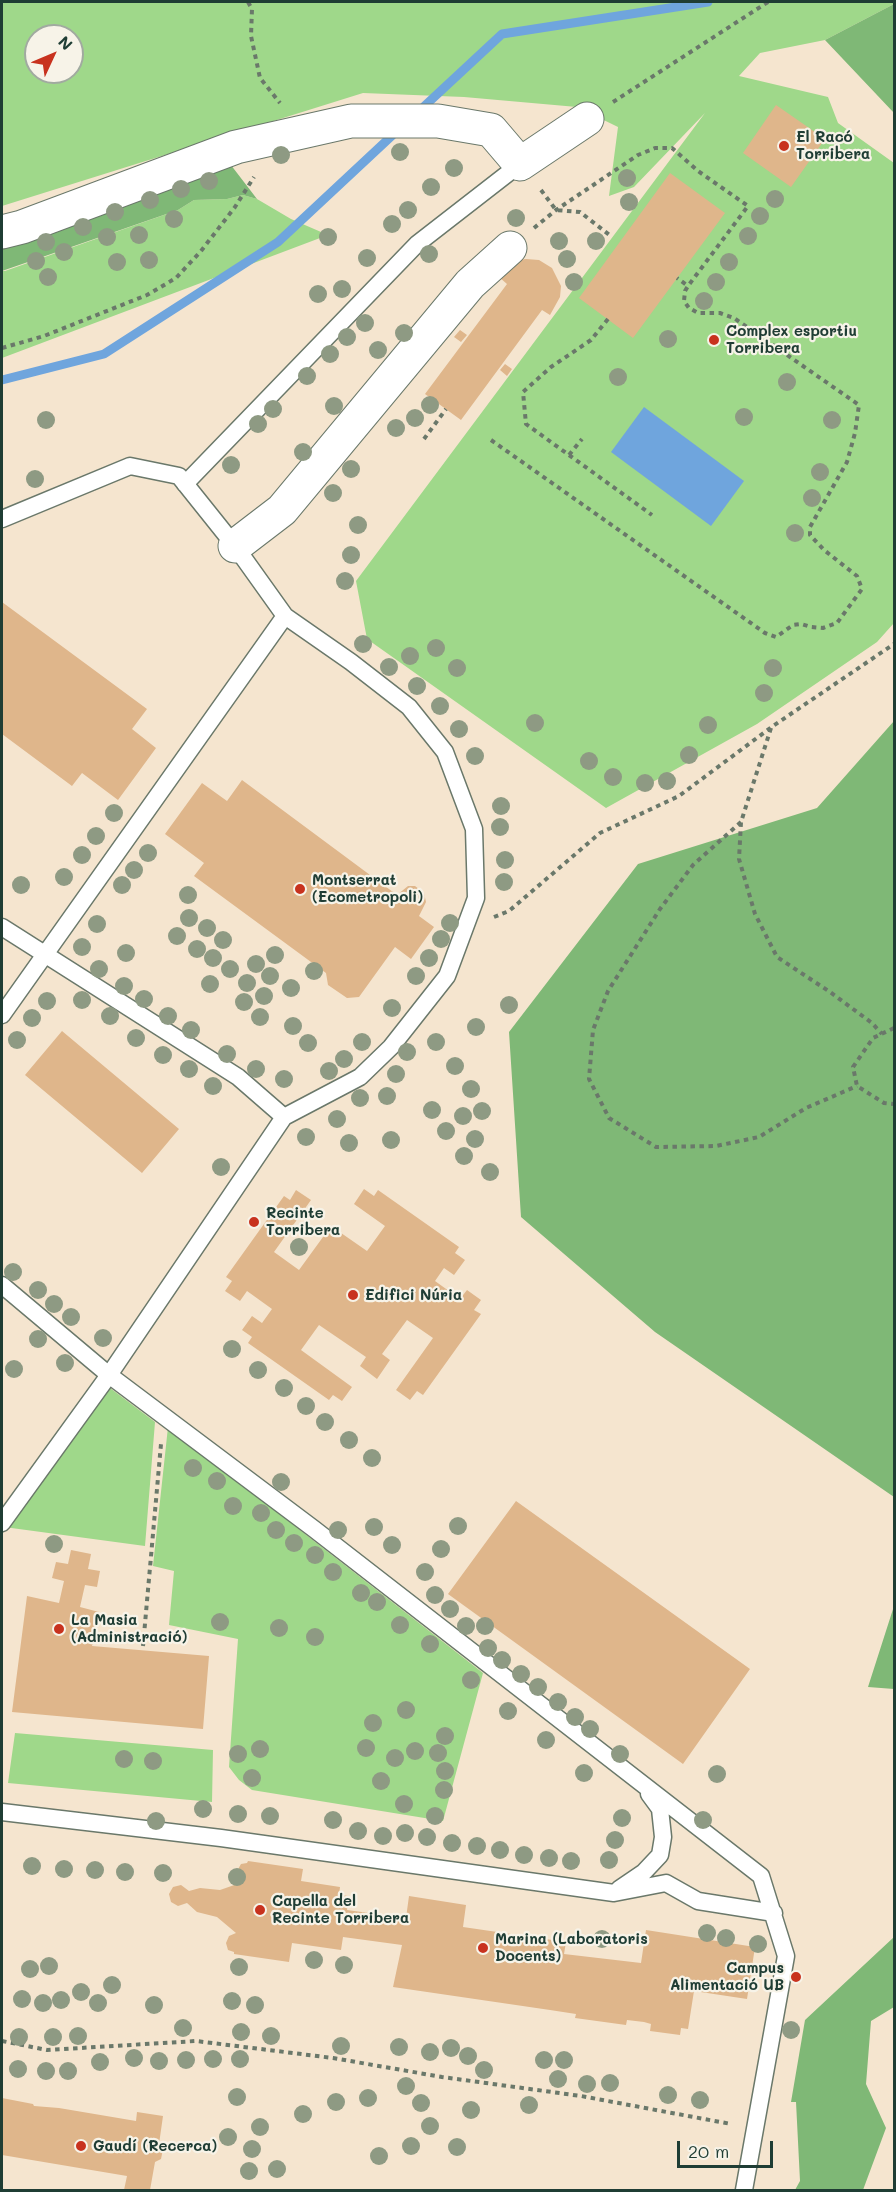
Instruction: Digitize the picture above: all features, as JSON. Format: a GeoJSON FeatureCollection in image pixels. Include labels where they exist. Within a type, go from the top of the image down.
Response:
{"type":"FeatureCollection","features":[{"type":"Feature","properties":{"kind":"street"},"geometry":{"type":"LineString","coordinates":[[2,232],[33,223],[236,147],[351,121],[438,121],[491,130],[529,174],[587,119]]}},
{"type":"Feature","properties":{"kind":"street"},"geometry":{"type":"LineString","coordinates":[[235,546],[282,510],[470,284],[510,248]]}},
{"type":"Feature","properties":{"kind":"lane"},"geometry":{"type":"LineString","coordinates":[[185,484],[417,244],[529,174]]}},
{"type":"Feature","properties":{"kind":"lane"},"geometry":{"type":"LineString","coordinates":[[2,519],[130,466],[179,476],[235,546],[285,616],[351,662],[409,707],[445,752],[474,829],[477,898],[447,976],[392,1047],[360,1077],[284,1117],[109,1375],[2,1523]]}},
{"type":"Feature","properties":{"kind":"lane"},"geometry":{"type":"LineString","coordinates":[[2,1015],[285,616]]}},
{"type":"Feature","properties":{"kind":"lane"},"geometry":{"type":"LineString","coordinates":[[2,927],[238,1077],[284,1117]]}},
{"type":"Feature","properties":{"kind":"lane"},"geometry":{"type":"LineString","coordinates":[[2,1285],[109,1375],[314,1529],[761,1876],[786,1956],[744,2190]]}},
{"type":"Feature","properties":{"kind":"lane"},"geometry":{"type":"LineString","coordinates":[[614,1893],[644,1872],[660,1855],[663,1837],[660,1809],[643,1785]]}},
{"type":"Feature","properties":{"kind":"lane"},"geometry":{"type":"LineString","coordinates":[[2,1812],[232,1840],[614,1893],[666,1883],[698,1901],[774,1913]]}},
{"type":"Feature","properties":{"kind":"path"},"geometry":{"type":"LineString","coordinates":[[2,348],[44,336],[147,295],[176,278],[201,251],[291,135],[260,78],[251,36],[252,9],[248,2]]}},
{"type":"Feature","properties":{"kind":"path"},"geometry":{"type":"LineString","coordinates":[[587,119],[768,2]]}},
{"type":"Feature","properties":{"kind":"path"},"geometry":{"type":"LineString","coordinates":[[491,440],[765,633],[776,637],[793,625],[823,628],[837,623],[862,589],[858,576],[824,550],[810,535],[810,527],[847,462],[855,434],[859,405],[734,318],[720,313],[698,313],[684,301],[688,286],[748,206],[698,171],[672,148],[655,148],[638,155],[621,169],[556,210],[510,248]]}},
{"type":"Feature","properties":{"kind":"path"},"geometry":{"type":"LineString","coordinates":[[529,174],[556,210],[580,212],[612,237]]}},
{"type":"Feature","properties":{"kind":"path"},"geometry":{"type":"LineString","coordinates":[[677,278],[688,286]]}},
{"type":"Feature","properties":{"kind":"path"},"geometry":{"type":"LineString","coordinates":[[608,319],[591,340],[551,367],[523,392],[526,424],[652,514]]}},
{"type":"Feature","properties":{"kind":"path"},"geometry":{"type":"LineString","coordinates":[[424,439],[446,409]]}},
{"type":"Feature","properties":{"kind":"path"},"geometry":{"type":"LineString","coordinates":[[569,455],[582,439]]}},
{"type":"Feature","properties":{"kind":"path"},"geometry":{"type":"LineString","coordinates":[[466,927],[509,911],[600,833],[679,796],[771,727],[894,644]]}},
{"type":"Feature","properties":{"kind":"path"},"geometry":{"type":"LineString","coordinates":[[771,727],[741,822],[740,859],[755,914],[777,957],[839,998],[872,1023],[882,1034]]}},
{"type":"Feature","properties":{"kind":"path"},"geometry":{"type":"LineString","coordinates":[[741,822],[693,865],[660,909],[608,991],[593,1030],[590,1079],[609,1118],[656,1147],[716,1146],[759,1137],[806,1108],[857,1086]]}},
{"type":"Feature","properties":{"kind":"path"},"geometry":{"type":"LineString","coordinates":[[894,1028],[873,1038],[854,1067],[857,1086],[884,1103],[894,1104]]}},
{"type":"Feature","properties":{"kind":"path"},"geometry":{"type":"LineString","coordinates":[[143,1646],[163,1416]]}},
{"type":"Feature","properties":{"kind":"path"},"geometry":{"type":"LineString","coordinates":[[2,2041],[47,2050],[196,2041],[333,2058],[442,2077],[581,2096],[755,2128]]}},
{"type":"Feature","properties":{"kind":"green space","name":"Complex esportiu Torribera"},"geometry":{"type":"Polygon","coordinates":[[[2,2],[894,2],[825,40],[760,53],[739,76],[828,97],[838,123],[894,163],[894,623],[877,642],[757,724],[606,808],[367,639],[356,581],[705,113],[634,187],[609,196],[618,127],[577,107],[464,97],[363,93],[2,206],[2,2]]]}},
{"type":"Feature","properties":{"kind":"green space"},"geometry":{"type":"Polygon","coordinates":[[[894,4],[894,113],[825,40],[894,4]]]}},
{"type":"Feature","properties":{"kind":"green space"},"geometry":{"type":"Polygon","coordinates":[[[224,156],[257,199],[243,195],[227,199],[194,200],[178,210],[2,271],[2,243],[224,156]]]}},
{"type":"Feature","properties":{"kind":"green space"},"geometry":{"type":"Polygon","coordinates":[[[243,195],[257,199],[291,219],[328,235],[2,358],[2,271],[178,210],[194,200],[227,199],[243,195]]]}},
{"type":"Feature","properties":{"kind":"green space"},"geometry":{"type":"Polygon","coordinates":[[[894,721],[894,1497],[655,1332],[521,1217],[509,1032],[638,864],[817,808],[894,721]]]}},
{"type":"Feature","properties":{"kind":"green space"},"geometry":{"type":"Polygon","coordinates":[[[110,1388],[155,1422],[145,1546],[4,1527],[110,1388]]]}},
{"type":"Feature","properties":{"kind":"green space"},"geometry":{"type":"Polygon","coordinates":[[[168,1427],[483,1673],[443,1821],[252,1790],[239,1780],[229,1767],[238,1639],[169,1625],[174,1571],[153,1566],[168,1427]]]}},
{"type":"Feature","properties":{"kind":"green space"},"geometry":{"type":"Polygon","coordinates":[[[894,1606],[894,1689],[868,1687],[894,1606]]]}},
{"type":"Feature","properties":{"kind":"green space"},"geometry":{"type":"Polygon","coordinates":[[[15,1733],[213,1750],[212,1802],[8,1783],[15,1733]]]}},
{"type":"Feature","properties":{"kind":"green space"},"geometry":{"type":"Polygon","coordinates":[[[894,1937],[894,2007],[871,2021],[866,2084],[886,2128],[863,2190],[795,2190],[800,2181],[796,2102],[791,2102],[805,2020],[894,1937]]]}},
{"type":"Feature","properties":{"kind":"water"},"geometry":{"type":"Polygon","coordinates":[[[644,407],[744,481],[711,526],[611,452],[644,407]]]}},
{"type":"Feature","properties":{"kind":"building","name":"El Racó Torribera"},"geometry":{"type":"Polygon","coordinates":[[[776,105],[825,139],[791,187],[743,153],[776,105]]]}},
{"type":"Feature","properties":{"kind":"building"},"geometry":{"type":"Polygon","coordinates":[[[670,173],[725,213],[633,338],[579,298],[670,173]]]}},
{"type":"Feature","properties":{"kind":"building"},"geometry":{"type":"Polygon","coordinates":[[[518,260],[539,260],[552,268],[561,286],[560,297],[550,315],[542,310],[461,420],[425,394],[507,284],[499,277],[518,260]]]}},
{"type":"Feature","properties":{"kind":"building"},"geometry":{"type":"Polygon","coordinates":[[[460,330],[467,335],[461,342],[454,337],[460,330]]]}},
{"type":"Feature","properties":{"kind":"building"},"geometry":{"type":"Polygon","coordinates":[[[505,364],[512,369],[507,376],[500,370],[505,364]]]}},
{"type":"Feature","properties":{"kind":"building"},"geometry":{"type":"Polygon","coordinates":[[[2,602],[147,709],[132,729],[156,748],[118,800],[82,773],[72,786],[2,734],[2,602]]]}},
{"type":"Feature","properties":{"kind":"building","name":"Montserrat (Ecometropoli)"},"geometry":{"type":"Polygon","coordinates":[[[242,780],[397,895],[408,886],[415,886],[424,893],[426,902],[419,916],[434,927],[411,959],[395,947],[359,997],[347,998],[328,985],[326,973],[194,876],[204,863],[165,834],[202,783],[227,801],[242,780]]]}},
{"type":"Feature","properties":{"kind":"building"},"geometry":{"type":"Polygon","coordinates":[[[62,1031],[179,1129],[142,1173],[25,1075],[62,1031]]]}},
{"type":"Feature","properties":{"kind":"building","name":"Edifici Núria"},"geometry":{"type":"Polygon","coordinates":[[[364,1189],[374,1196],[378,1190],[459,1247],[455,1253],[465,1260],[454,1275],[444,1268],[435,1281],[460,1299],[467,1290],[481,1300],[474,1310],[481,1314],[423,1395],[417,1391],[410,1400],[396,1390],[433,1338],[407,1320],[382,1354],[390,1360],[377,1379],[360,1366],[366,1357],[319,1325],[301,1350],[352,1387],[342,1401],[333,1395],[329,1400],[248,1343],[252,1337],[242,1330],[252,1316],[262,1323],[272,1309],[247,1291],[240,1301],[225,1291],[232,1281],[226,1277],[284,1196],[290,1200],[296,1190],[311,1200],[274,1252],[299,1270],[331,1226],[367,1251],[385,1226],[354,1204],[364,1189]]]}},
{"type":"Feature","properties":{"kind":"building"},"geometry":{"type":"Polygon","coordinates":[[[516,1501],[750,1669],[683,1764],[448,1594],[516,1501]]]}},
{"type":"Feature","properties":{"kind":"building","name":"La Masia (Administració)"},"geometry":{"type":"Polygon","coordinates":[[[71,1550],[91,1554],[88,1569],[100,1571],[97,1587],[85,1585],[80,1607],[99,1612],[92,1646],[209,1656],[203,1729],[12,1712],[27,1596],[59,1603],[64,1581],[52,1578],[56,1562],[68,1564],[71,1550]]]}},
{"type":"Feature","properties":{"kind":"building","name":"Marina (Laboratoris Docents)"},"geometry":{"type":"Polygon","coordinates":[[[248,1861],[303,1869],[301,1881],[340,1887],[339,1895],[349,1896],[347,1910],[406,1918],[409,1896],[466,1905],[463,1927],[566,1942],[564,1954],[641,1963],[646,1930],[755,1947],[747,1999],[694,1991],[688,2029],[681,2028],[680,2035],[650,2031],[651,2024],[644,2022],[627,2020],[626,2025],[575,2018],[576,2014],[393,1987],[402,1945],[343,1937],[341,1950],[292,1943],[289,1962],[234,1954],[228,1950],[226,1943],[229,1936],[236,1933],[217,1917],[197,1912],[187,1903],[178,1906],[171,1902],[169,1894],[173,1887],[181,1885],[189,1891],[200,1888],[220,1890],[243,1882],[238,1877],[237,1871],[241,1864],[248,1861]]]}},
{"type":"Feature","properties":{"kind":"building","name":"Gaudí (Recerca)"},"geometry":{"type":"Polygon","coordinates":[[[2,2098],[34,2106],[136,2121],[137,2112],[163,2116],[159,2144],[163,2149],[161,2159],[155,2162],[150,2190],[124,2190],[127,2176],[2,2155],[2,2098]]]}},
{"type":"Feature","properties":{"kind":"waterway"},"geometry":{"type":"LineString","coordinates":[[417,113],[502,34],[708,2]]}},
{"type":"Feature","properties":{"kind":"waterway"},"geometry":{"type":"LineString","coordinates":[[2,380],[104,354],[278,242],[398,130]]}},
{"type":"Feature","properties":{"kind":"place","name":"El Racó Torribera"},"geometry":{"type":"Point","coordinates":[784,146]}},
{"type":"Feature","properties":{"kind":"place","name":"Complex esportiu Torribera"},"geometry":{"type":"Point","coordinates":[714,340]}},
{"type":"Feature","properties":{"kind":"place","name":"Montserrat (Ecometropoli)"},"geometry":{"type":"Point","coordinates":[300,889]}},
{"type":"Feature","properties":{"kind":"place","name":"Recinte Torribera"},"geometry":{"type":"Point","coordinates":[254,1222]}},
{"type":"Feature","properties":{"kind":"place","name":"Edifici Núria"},"geometry":{"type":"Point","coordinates":[353,1295]}},
{"type":"Feature","properties":{"kind":"place","name":"La Masia (Administració)"},"geometry":{"type":"Point","coordinates":[59,1629]}},
{"type":"Feature","properties":{"kind":"place","name":"Capella del Recinte Torribera"},"geometry":{"type":"Point","coordinates":[260,1910]}},
{"type":"Feature","properties":{"kind":"place","name":"Marina (Laboratoris Docents)"},"geometry":{"type":"Point","coordinates":[483,1948]}},
{"type":"Feature","properties":{"kind":"place","name":"Campus Alimentació UB"},"geometry":{"type":"Point","coordinates":[796,1977]}},
{"type":"Feature","properties":{"kind":"place","name":"Gaudí (Recerca)"},"geometry":{"type":"Point","coordinates":[81,2146]}}]}
